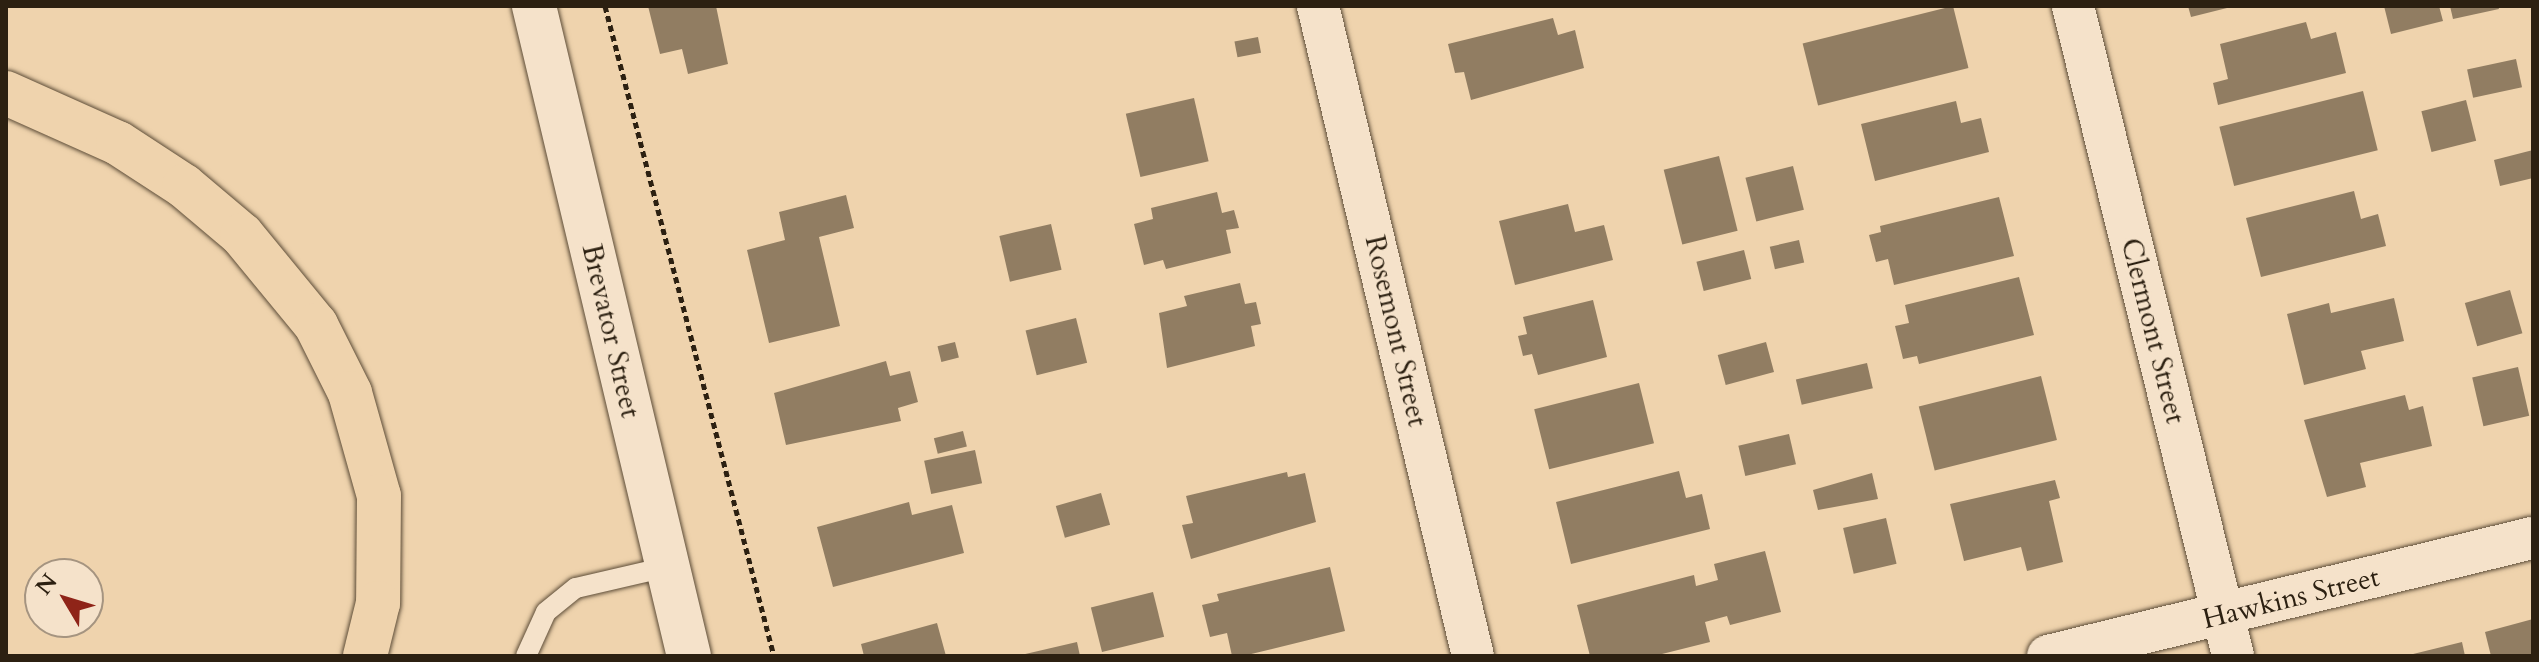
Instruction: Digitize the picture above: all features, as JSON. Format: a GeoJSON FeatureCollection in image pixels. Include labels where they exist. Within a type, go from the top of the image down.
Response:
{"type":"FeatureCollection","features":[{"type":"Feature","properties":{"kind":"highway"},"geometry":{"type":"LineString","coordinates":[[6,93],[118,143],[184,186],[242,235],[316,325],[350,393],[379,496],[378,603],[365,656]]}},
{"type":"Feature","properties":{"kind":"street","name":"Brevator Street"},"geometry":{"type":"LineString","coordinates":[[534,6],[689,656]]}},
{"type":"Feature","properties":{"kind":"street","name":"Rosemont Street"},"geometry":{"type":"LineString","coordinates":[[1318,6],[1473,656]]}},
{"type":"Feature","properties":{"kind":"street","name":"Clermont Street"},"geometry":{"type":"LineString","coordinates":[[2073,6],[2233,656]]}},
{"type":"Feature","properties":{"kind":"street","name":"Hawkins Street"},"geometry":{"type":"LineString","coordinates":[[2048,656],[2533,538]]}},
{"type":"Feature","properties":{"kind":"lane"},"geometry":{"type":"LineString","coordinates":[[526,656],[546,612],[576,588],[667,567]]}},
{"type":"Feature","properties":{"kind":"path"},"geometry":{"type":"LineString","coordinates":[[605,6],[774,656]]}},
{"type":"Feature","properties":{"kind":"building"},"geometry":{"type":"Polygon","coordinates":[[[648,6],[716,6],[728,64],[688,74],[682,49],[660,54],[648,6]]]}},
{"type":"Feature","properties":{"kind":"building"},"geometry":{"type":"Polygon","coordinates":[[[1953,6],[1968,68],[1818,106],[1803,43],[1953,6]]]}},
{"type":"Feature","properties":{"kind":"building"},"geometry":{"type":"Polygon","coordinates":[[[2188,6],[2231,6],[2231,7],[2191,17],[2188,6]]]}},
{"type":"Feature","properties":{"kind":"building"},"geometry":{"type":"Polygon","coordinates":[[[2384,6],[2439,6],[2443,21],[2391,34],[2384,6]]]}},
{"type":"Feature","properties":{"kind":"building"},"geometry":{"type":"Polygon","coordinates":[[[2450,6],[2498,6],[2499,9],[2453,19],[2450,6]]]}},
{"type":"Feature","properties":{"kind":"building"},"geometry":{"type":"Polygon","coordinates":[[[1553,18],[1558,35],[1575,30],[1584,68],[1471,100],[1464,72],[1455,73],[1448,44],[1553,18]]]}},
{"type":"Feature","properties":{"kind":"building"},"geometry":{"type":"Polygon","coordinates":[[[2306,22],[2311,39],[2336,32],[2346,73],[2218,105],[2213,83],[2228,79],[2220,44],[2306,22]]]}},
{"type":"Feature","properties":{"kind":"building"},"geometry":{"type":"Polygon","coordinates":[[[1258,37],[1261,53],[1237,57],[1234,42],[1258,37]]]}},
{"type":"Feature","properties":{"kind":"building"},"geometry":{"type":"Polygon","coordinates":[[[2516,59],[2522,87],[2473,98],[2467,69],[2516,59]]]}},
{"type":"Feature","properties":{"kind":"building"},"geometry":{"type":"Polygon","coordinates":[[[2363,91],[2378,150],[2234,186],[2219,127],[2363,91]]]}},
{"type":"Feature","properties":{"kind":"building"},"geometry":{"type":"Polygon","coordinates":[[[1194,98],[1209,161],[1140,177],[1126,114],[1194,98]]]}},
{"type":"Feature","properties":{"kind":"building"},"geometry":{"type":"Polygon","coordinates":[[[2466,100],[2476,141],[2432,152],[2421,111],[2466,100]]]}},
{"type":"Feature","properties":{"kind":"building"},"geometry":{"type":"Polygon","coordinates":[[[1956,101],[1961,123],[1981,118],[1989,152],[1875,181],[1861,124],[1956,101]]]}},
{"type":"Feature","properties":{"kind":"building"},"geometry":{"type":"Polygon","coordinates":[[[2533,150],[2533,178],[2500,186],[2494,160],[2533,150]]]}},
{"type":"Feature","properties":{"kind":"building"},"geometry":{"type":"Polygon","coordinates":[[[1719,156],[1738,231],[1682,245],[1664,170],[1719,156]]]}},
{"type":"Feature","properties":{"kind":"building"},"geometry":{"type":"Polygon","coordinates":[[[1793,166],[1804,210],[1756,222],[1745,178],[1793,166]]]}},
{"type":"Feature","properties":{"kind":"building"},"geometry":{"type":"Polygon","coordinates":[[[2354,191],[2361,219],[2378,214],[2386,246],[2261,277],[2246,218],[2354,191]]]}},
{"type":"Feature","properties":{"kind":"building"},"geometry":{"type":"Polygon","coordinates":[[[1217,192],[1222,213],[1234,210],[1239,228],[1226,230],[1231,253],[1166,269],[1163,260],[1144,265],[1134,224],[1153,219],[1151,208],[1217,192]]]}},
{"type":"Feature","properties":{"kind":"building"},"geometry":{"type":"Polygon","coordinates":[[[846,195],[854,228],[819,237],[840,326],[769,343],[747,250],[785,240],[779,212],[846,195]]]}},
{"type":"Feature","properties":{"kind":"building"},"geometry":{"type":"Polygon","coordinates":[[[1999,197],[2014,256],[1894,285],[1888,259],[1876,262],[1869,235],[1881,232],[1880,226],[1999,197]]]}},
{"type":"Feature","properties":{"kind":"building"},"geometry":{"type":"Polygon","coordinates":[[[1568,204],[1575,232],[1604,225],[1613,260],[1515,285],[1499,221],[1568,204]]]}},
{"type":"Feature","properties":{"kind":"building"},"geometry":{"type":"Polygon","coordinates":[[[1051,224],[1062,270],[1010,282],[999,236],[1051,224]]]}},
{"type":"Feature","properties":{"kind":"building"},"geometry":{"type":"Polygon","coordinates":[[[1799,240],[1804,262],[1775,269],[1770,247],[1799,240]]]}},
{"type":"Feature","properties":{"kind":"building"},"geometry":{"type":"Polygon","coordinates":[[[1744,250],[1751,279],[1704,291],[1696,262],[1744,250]]]}},
{"type":"Feature","properties":{"kind":"building"},"geometry":{"type":"Polygon","coordinates":[[[2019,277],[2034,335],[1919,364],[1917,356],[1903,359],[1895,326],[1909,323],[1905,305],[2019,277]]]}},
{"type":"Feature","properties":{"kind":"building"},"geometry":{"type":"Polygon","coordinates":[[[1240,283],[1245,304],[1256,302],[1261,324],[1251,326],[1255,346],[1167,368],[1159,313],[1187,306],[1184,296],[1240,283]]]}},
{"type":"Feature","properties":{"kind":"building"},"geometry":{"type":"Polygon","coordinates":[[[2510,290],[2522,333],[2477,346],[2465,303],[2510,290]]]}},
{"type":"Feature","properties":{"kind":"building"},"geometry":{"type":"Polygon","coordinates":[[[2394,298],[2404,341],[2361,351],[2366,369],[2304,385],[2287,314],[2329,303],[2331,313],[2394,298]]]}},
{"type":"Feature","properties":{"kind":"building"},"geometry":{"type":"Polygon","coordinates":[[[1593,300],[1607,357],[1538,375],[1532,354],[1523,356],[1518,336],[1527,334],[1523,317],[1593,300]]]}},
{"type":"Feature","properties":{"kind":"building"},"geometry":{"type":"Polygon","coordinates":[[[1076,318],[1087,363],[1037,375],[1026,331],[1076,318]]]}},
{"type":"Feature","properties":{"kind":"building"},"geometry":{"type":"Polygon","coordinates":[[[955,342],[959,358],[941,362],[938,346],[955,342]]]}},
{"type":"Feature","properties":{"kind":"building"},"geometry":{"type":"Polygon","coordinates":[[[1766,342],[1774,372],[1726,385],[1718,355],[1766,342]]]}},
{"type":"Feature","properties":{"kind":"building"},"geometry":{"type":"Polygon","coordinates":[[[886,361],[890,376],[910,371],[918,402],[898,408],[901,421],[786,445],[774,393],[886,361]]]}},
{"type":"Feature","properties":{"kind":"building"},"geometry":{"type":"Polygon","coordinates":[[[1867,363],[1873,388],[1802,405],[1796,379],[1867,363]]]}},
{"type":"Feature","properties":{"kind":"building"},"geometry":{"type":"Polygon","coordinates":[[[2518,367],[2529,416],[2483,426],[2472,378],[2518,367]]]}},
{"type":"Feature","properties":{"kind":"building"},"geometry":{"type":"Polygon","coordinates":[[[2041,376],[2057,440],[1935,471],[1919,406],[2041,376]]]}},
{"type":"Feature","properties":{"kind":"building"},"geometry":{"type":"Polygon","coordinates":[[[1639,383],[1654,443],[1549,469],[1534,409],[1639,383]]]}},
{"type":"Feature","properties":{"kind":"building"},"geometry":{"type":"Polygon","coordinates":[[[2405,395],[2409,410],[2423,406],[2432,446],[2360,463],[2366,487],[2327,497],[2304,420],[2405,395]]]}},
{"type":"Feature","properties":{"kind":"building"},"geometry":{"type":"Polygon","coordinates":[[[963,431],[967,447],[938,454],[934,438],[963,431]]]}},
{"type":"Feature","properties":{"kind":"building"},"geometry":{"type":"Polygon","coordinates":[[[1789,434],[1796,464],[1745,476],[1738,446],[1789,434]]]}},
{"type":"Feature","properties":{"kind":"building"},"geometry":{"type":"Polygon","coordinates":[[[975,450],[982,483],[931,494],[924,461],[975,450]]]}},
{"type":"Feature","properties":{"kind":"building"},"geometry":{"type":"Polygon","coordinates":[[[1679,471],[1686,498],[1702,494],[1710,529],[1571,564],[1556,502],[1679,471]]]}},
{"type":"Feature","properties":{"kind":"building"},"geometry":{"type":"Polygon","coordinates":[[[1287,472],[1288,477],[1305,473],[1316,522],[1191,559],[1182,525],[1193,523],[1186,496],[1287,472]]]}},
{"type":"Feature","properties":{"kind":"building"},"geometry":{"type":"Polygon","coordinates":[[[1872,473],[1878,499],[1818,510],[1813,490],[1872,473]]]}},
{"type":"Feature","properties":{"kind":"building"},"geometry":{"type":"Polygon","coordinates":[[[2055,480],[2060,498],[2049,501],[2063,562],[2027,571],[2021,547],[1964,561],[1950,504],[2055,480]]]}},
{"type":"Feature","properties":{"kind":"building"},"geometry":{"type":"Polygon","coordinates":[[[1101,493],[1110,525],[1065,538],[1056,506],[1101,493]]]}},
{"type":"Feature","properties":{"kind":"building"},"geometry":{"type":"Polygon","coordinates":[[[909,502],[912,515],[952,505],[964,553],[833,587],[817,527],[909,502]]]}},
{"type":"Feature","properties":{"kind":"building"},"geometry":{"type":"Polygon","coordinates":[[[1886,518],[1897,564],[1854,574],[1843,528],[1886,518]]]}},
{"type":"Feature","properties":{"kind":"building"},"geometry":{"type":"Polygon","coordinates":[[[1765,551],[1781,612],[1730,625],[1727,616],[1705,622],[1710,642],[1654,656],[1590,656],[1577,605],[1694,575],[1696,586],[1718,580],[1714,564],[1765,551]]]}},
{"type":"Feature","properties":{"kind":"building"},"geometry":{"type":"Polygon","coordinates":[[[1330,567],[1345,631],[1243,656],[1232,656],[1227,633],[1210,637],[1202,605],[1219,601],[1217,594],[1330,567]]]}},
{"type":"Feature","properties":{"kind":"building"},"geometry":{"type":"Polygon","coordinates":[[[1153,592],[1164,637],[1102,652],[1091,607],[1153,592]]]}},
{"type":"Feature","properties":{"kind":"building"},"geometry":{"type":"Polygon","coordinates":[[[2533,619],[2533,656],[2491,656],[2485,632],[2533,619]]]}},
{"type":"Feature","properties":{"kind":"building"},"geometry":{"type":"Polygon","coordinates":[[[937,623],[946,656],[864,656],[861,644],[937,623]]]}},
{"type":"Feature","properties":{"kind":"building"},"geometry":{"type":"Polygon","coordinates":[[[1077,642],[1080,656],[1021,655],[1077,642]]]}},
{"type":"Feature","properties":{"kind":"building"},"geometry":{"type":"Polygon","coordinates":[[[2462,642],[2465,656],[2409,656],[2409,655],[2462,642]]]}}]}
